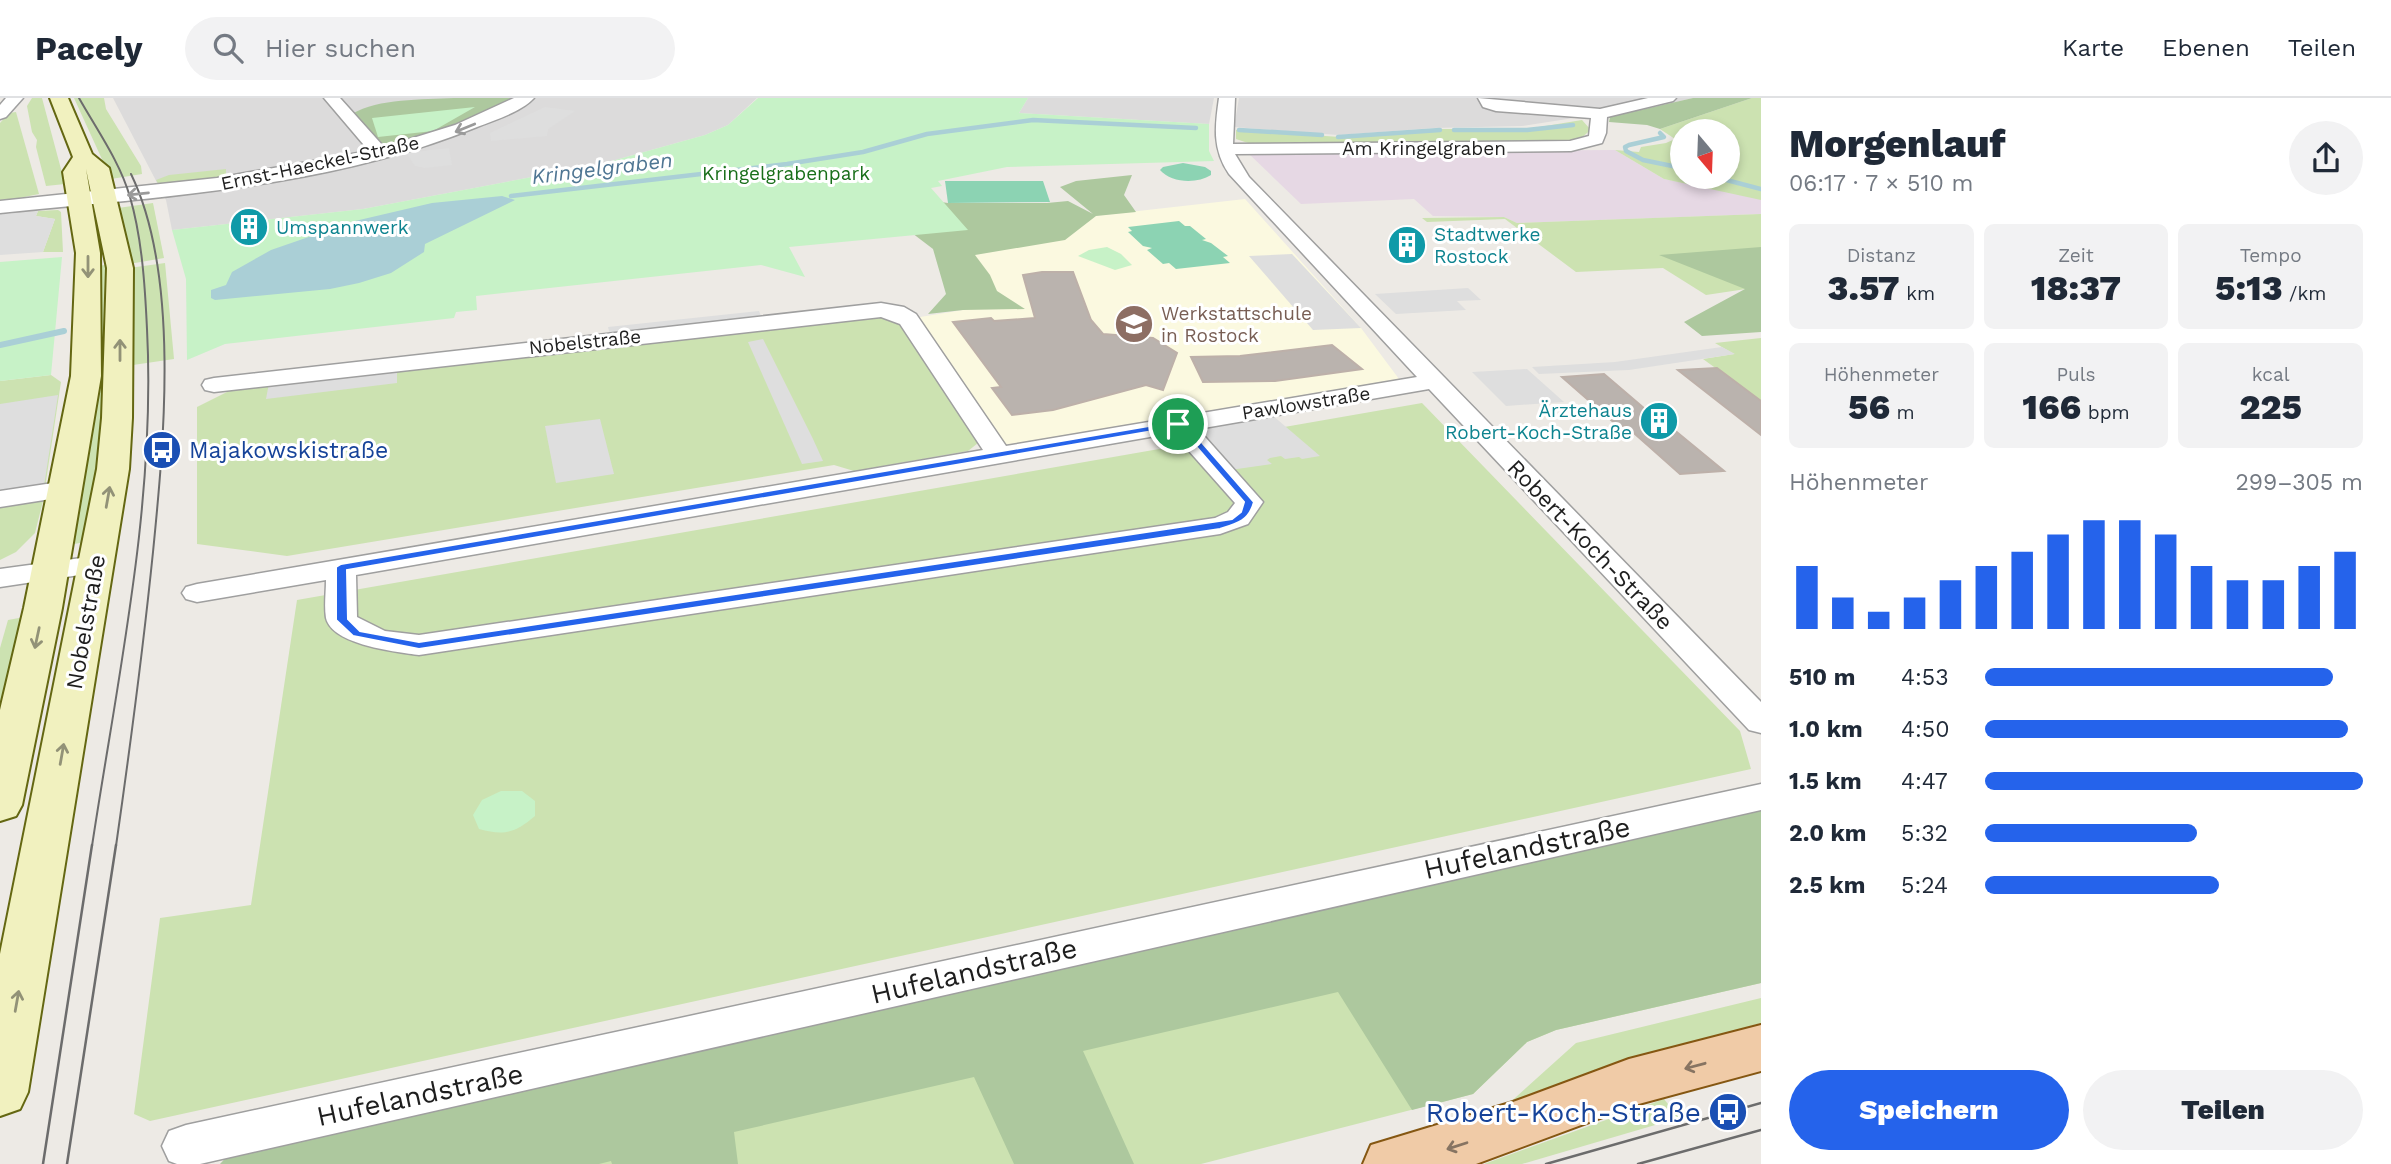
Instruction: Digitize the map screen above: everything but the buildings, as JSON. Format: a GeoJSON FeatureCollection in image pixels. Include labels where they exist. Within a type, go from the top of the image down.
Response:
{"type":"FeatureCollection","features":[{"type":"Feature","properties":{"kind":"main road","name":"Nobelstraße"},"geometry":{"type":"LineString","coordinates":[[0,805],[73,568],[113,469],[120,370],[120,268],[98,168],[83,157],[59,98]]}},
{"type":"Feature","properties":{"kind":"main road","name":"Nobelstraße"},"geometry":{"type":"LineString","coordinates":[[0,1092],[73,568],[66,489],[86,376],[88,253],[74,172],[83,157]]}},
{"type":"Feature","properties":{"kind":"main road"},"geometry":{"type":"LineString","coordinates":[[1392,1164],[1514,1127],[1629,1083],[1761,1048]]}},
{"type":"Feature","properties":{"kind":"street"},"geometry":{"type":"LineString","coordinates":[[0,114],[15,98]]}},
{"type":"Feature","properties":{"kind":"street"},"geometry":{"type":"LineString","coordinates":[[332,98],[380,153]]}},
{"type":"Feature","properties":{"kind":"street","name":"Ernst-Haeckel-Straße"},"geometry":{"type":"LineString","coordinates":[[0,207],[244,180],[380,153],[464,128],[526,98]]}},
{"type":"Feature","properties":{"kind":"street"},"geometry":{"type":"LineString","coordinates":[[1224,149],[1221,139],[1227,98]]}},
{"type":"Feature","properties":{"kind":"street","name":"Am Kringelgraben"},"geometry":{"type":"LineString","coordinates":[[1486,98],[1489,104],[1496,106],[1600,114],[1661,100]]}},
{"type":"Feature","properties":{"kind":"street","name":"Am Kringelgraben"},"geometry":{"type":"LineString","coordinates":[[1628,98],[1661,100]]}},
{"type":"Feature","properties":{"kind":"street","name":"Am Kringelgraben"},"geometry":{"type":"LineString","coordinates":[[1224,149],[1572,146],[1596,139],[1600,114]]}},
{"type":"Feature","properties":{"kind":"street","name":"Robert-Koch-Straße"},"geometry":{"type":"LineString","coordinates":[[1224,149],[1229,162],[1244,181],[1761,722]]}},
{"type":"Feature","properties":{"kind":"street","name":"Nobelstraße"},"geometry":{"type":"LineString","coordinates":[[215,385],[881,310],[896,312],[908,319],[999,455]]}},
{"type":"Feature","properties":{"kind":"street","name":"Pawlowstraße"},"geometry":{"type":"LineString","coordinates":[[197,593],[1434,382]]}},
{"type":"Feature","properties":{"kind":"street"},"geometry":{"type":"LineString","coordinates":[[341,567],[342,620],[357,634],[419,645],[1236,521],[1246,513],[1249,502],[1178,424]]}},
{"type":"Feature","properties":{"kind":"street"},"geometry":{"type":"LineString","coordinates":[[0,499],[66,489]]}},
{"type":"Feature","properties":{"kind":"street"},"geometry":{"type":"LineString","coordinates":[[0,578],[73,568]]}},
{"type":"Feature","properties":{"kind":"street","name":"Hufelandstraße"},"geometry":{"type":"LineString","coordinates":[[186,1146],[1761,797]]}},
{"type":"Feature","properties":{"kind":"shaded area"},"geometry":{"type":"Polygon","coordinates":[[[113,98],[757,98],[728,125],[705,135],[601,164],[363,209],[172,230],[166,200],[113,98]]]}},
{"type":"Feature","properties":{"kind":"shaded area"},"geometry":{"type":"Polygon","coordinates":[[[1028,98],[1214,98],[1209,124],[1019,113],[1028,98]]]}},
{"type":"Feature","properties":{"kind":"shaded area"},"geometry":{"type":"Polygon","coordinates":[[[1239,98],[1693,98],[1615,117],[1580,117],[1522,126],[1434,128],[1338,135],[1234,127],[1239,98]]]}},
{"type":"Feature","properties":{"kind":"shaded area"},"geometry":{"type":"Polygon","coordinates":[[[545,107],[575,111],[548,129],[547,136],[491,141],[490,133],[545,107]]]}},
{"type":"Feature","properties":{"kind":"shaded area"},"geometry":{"type":"Polygon","coordinates":[[[449,148],[452,165],[425,168],[415,166],[406,153],[449,148]]]}},
{"type":"Feature","properties":{"kind":"shaded area"},"geometry":{"type":"Polygon","coordinates":[[[1615,150],[1670,180],[1670,189],[1713,189],[1758,198],[1761,200],[1761,214],[1517,223],[1504,217],[1433,216],[1414,199],[1301,204],[1247,152],[1615,150]]]}},
{"type":"Feature","properties":{"kind":"shaded area","name":"Werkstattschule in Rostock"},"geometry":{"type":"Polygon","coordinates":[[[1245,199],[1361,328],[1399,379],[993,447],[908,319],[963,310],[968,230],[1245,199]]]}},
{"type":"Feature","properties":{"kind":"shaded area"},"geometry":{"type":"Polygon","coordinates":[[[38,211],[36,216],[55,219],[43,252],[0,255],[0,214],[38,211]]]}},
{"type":"Feature","properties":{"kind":"shaded area"},"geometry":{"type":"Polygon","coordinates":[[[1292,254],[1361,328],[1313,330],[1249,256],[1292,254]]]}},
{"type":"Feature","properties":{"kind":"shaded area"},"geometry":{"type":"Polygon","coordinates":[[[1468,288],[1481,300],[1457,301],[1466,310],[1396,314],[1375,294],[1468,288]]]}},
{"type":"Feature","properties":{"kind":"shaded area"},"geometry":{"type":"Polygon","coordinates":[[[759,311],[762,319],[610,335],[608,327],[759,311]]]}},
{"type":"Feature","properties":{"kind":"shaded area"},"geometry":{"type":"Polygon","coordinates":[[[763,339],[823,461],[802,464],[748,342],[763,339]]]}},
{"type":"Feature","properties":{"kind":"shaded area"},"geometry":{"type":"Polygon","coordinates":[[[1722,347],[1735,354],[1629,370],[1539,374],[1532,367],[1615,362],[1722,347]]]}},
{"type":"Feature","properties":{"kind":"shaded area"},"geometry":{"type":"Polygon","coordinates":[[[397,368],[397,383],[266,399],[269,383],[397,368]]]}},
{"type":"Feature","properties":{"kind":"shaded area"},"geometry":{"type":"Polygon","coordinates":[[[1527,369],[1564,402],[1506,406],[1472,372],[1527,369]]]}},
{"type":"Feature","properties":{"kind":"shaded area"},"geometry":{"type":"Polygon","coordinates":[[[58,395],[44,486],[0,494],[0,404],[58,395]]]}},
{"type":"Feature","properties":{"kind":"shaded area"},"geometry":{"type":"Polygon","coordinates":[[[1265,409],[1320,456],[1285,459],[1281,456],[1267,460],[1272,464],[1223,471],[1178,424],[1265,409]]]}},
{"type":"Feature","properties":{"kind":"shaded area"},"geometry":{"type":"Polygon","coordinates":[[[600,419],[614,474],[556,483],[545,426],[600,419]]]}},
{"type":"Feature","properties":{"kind":"green space"},"geometry":{"type":"Polygon","coordinates":[[[32,98],[42,98],[65,184],[46,186],[27,106],[32,98]]]}},
{"type":"Feature","properties":{"kind":"green space"},"geometry":{"type":"Polygon","coordinates":[[[74,98],[104,98],[106,109],[141,166],[142,174],[111,179],[74,98]]]}},
{"type":"Feature","properties":{"kind":"green space"},"geometry":{"type":"Polygon","coordinates":[[[522,98],[502,109],[381,150],[352,114],[388,102],[522,98]]]}},
{"type":"Feature","properties":{"kind":"green space","name":"Kringelgrabenpark"},"geometry":{"type":"Polygon","coordinates":[[[758,98],[1028,98],[1019,113],[1209,124],[1209,151],[1214,161],[1007,167],[938,181],[942,186],[931,188],[968,230],[789,247],[805,277],[761,265],[476,296],[477,310],[456,312],[454,318],[225,344],[187,360],[186,279],[172,230],[363,209],[601,164],[705,135],[728,125],[758,98]]]}},
{"type":"Feature","properties":{"kind":"green space"},"geometry":{"type":"Polygon","coordinates":[[[1693,98],[1752,98],[1690,119],[1670,119],[1670,126],[1660,129],[1647,125],[1609,122],[1610,117],[1693,98]]]}},
{"type":"Feature","properties":{"kind":"green space"},"geometry":{"type":"Polygon","coordinates":[[[1752,98],[1761,98],[1761,200],[1710,189],[1740,189],[1740,119],[1690,119],[1752,98]]]}},
{"type":"Feature","properties":{"kind":"green space"},"geometry":{"type":"Polygon","coordinates":[[[475,107],[433,131],[378,137],[372,118],[475,107]]]}},
{"type":"Feature","properties":{"kind":"green space"},"geometry":{"type":"Polygon","coordinates":[[[16,112],[39,194],[0,202],[0,123],[9,113],[16,112]]]}},
{"type":"Feature","properties":{"kind":"green space"},"geometry":{"type":"Polygon","coordinates":[[[1582,120],[1590,129],[1587,133],[1576,139],[1559,142],[1251,144],[1236,139],[1236,130],[1340,137],[1438,129],[1527,129],[1582,120]]]}},
{"type":"Feature","properties":{"kind":"green space"},"geometry":{"type":"Polygon","coordinates":[[[1670,126],[1670,136],[1660,129],[1670,126]]]}},
{"type":"Feature","properties":{"kind":"green space"},"geometry":{"type":"Polygon","coordinates":[[[1670,141],[1670,180],[1615,150],[1639,152],[1641,147],[1670,141]]]}},
{"type":"Feature","properties":{"kind":"green space"},"geometry":{"type":"Polygon","coordinates":[[[1183,163],[1205,167],[1211,171],[1211,175],[1199,180],[1184,181],[1171,178],[1160,170],[1183,163]]]}},
{"type":"Feature","properties":{"kind":"green space"},"geometry":{"type":"Polygon","coordinates":[[[226,169],[226,180],[200,179],[160,187],[156,180],[169,175],[226,169]]]}},
{"type":"Feature","properties":{"kind":"green space"},"geometry":{"type":"Polygon","coordinates":[[[1132,175],[1124,195],[1136,212],[1096,216],[1065,240],[975,255],[990,275],[997,291],[1025,309],[963,310],[928,314],[946,294],[933,249],[912,233],[904,197],[948,203],[1068,201],[1093,214],[1060,187],[1076,181],[1132,175]]]}},
{"type":"Feature","properties":{"kind":"green space"},"geometry":{"type":"Polygon","coordinates":[[[945,181],[1043,181],[1050,202],[948,203],[945,181]]]}},
{"type":"Feature","properties":{"kind":"green space"},"geometry":{"type":"Polygon","coordinates":[[[153,203],[164,258],[129,264],[118,208],[153,203]]]}},
{"type":"Feature","properties":{"kind":"green space"},"geometry":{"type":"Polygon","coordinates":[[[38,211],[61,212],[63,252],[43,252],[55,219],[36,216],[38,211]]]}},
{"type":"Feature","properties":{"kind":"green space"},"geometry":{"type":"Polygon","coordinates":[[[1761,214],[1761,284],[1706,295],[1663,268],[1576,272],[1505,219],[1427,222],[1422,218],[1504,217],[1517,223],[1761,214]]]}},
{"type":"Feature","properties":{"kind":"green space"},"geometry":{"type":"Polygon","coordinates":[[[1179,221],[1190,226],[1206,239],[1202,240],[1211,243],[1228,256],[1223,257],[1230,263],[1176,269],[1169,263],[1163,264],[1147,250],[1152,248],[1143,246],[1128,232],[1132,231],[1128,227],[1179,221]]]}},
{"type":"Feature","properties":{"kind":"green space"},"geometry":{"type":"Polygon","coordinates":[[[1107,247],[1121,254],[1132,265],[1115,270],[1078,256],[1089,250],[1107,247]]]}},
{"type":"Feature","properties":{"kind":"green space"},"geometry":{"type":"Polygon","coordinates":[[[1761,247],[1761,332],[1702,336],[1684,322],[1745,289],[1659,255],[1761,247]]]}},
{"type":"Feature","properties":{"kind":"green space"},"geometry":{"type":"Polygon","coordinates":[[[62,257],[51,375],[0,381],[0,262],[62,257]]]}},
{"type":"Feature","properties":{"kind":"green space"},"geometry":{"type":"Polygon","coordinates":[[[165,263],[174,359],[133,365],[129,268],[165,263]]]}},
{"type":"Feature","properties":{"kind":"green space"},"geometry":{"type":"Polygon","coordinates":[[[105,265],[107,372],[88,534],[86,542],[74,544],[96,374],[98,266],[105,265]]]}},
{"type":"Feature","properties":{"kind":"green space"},"geometry":{"type":"Polygon","coordinates":[[[875,315],[898,318],[978,443],[968,451],[854,471],[834,465],[287,556],[197,544],[197,407],[239,386],[875,315]]]}},
{"type":"Feature","properties":{"kind":"green space"},"geometry":{"type":"Polygon","coordinates":[[[1761,338],[1761,401],[1703,359],[1734,354],[1715,343],[1761,338]]]}},
{"type":"Feature","properties":{"kind":"green space"},"geometry":{"type":"Polygon","coordinates":[[[51,375],[61,382],[43,501],[35,533],[16,552],[0,560],[0,381],[51,375]]]}},
{"type":"Feature","properties":{"kind":"green space"},"geometry":{"type":"Polygon","coordinates":[[[1422,403],[1740,731],[1751,769],[150,1121],[134,1114],[160,918],[251,905],[297,600],[1422,403]]]}},
{"type":"Feature","properties":{"kind":"green space"},"geometry":{"type":"Polygon","coordinates":[[[30,616],[0,716],[0,648],[8,620],[30,616]]]}},
{"type":"Feature","properties":{"kind":"green space"},"geometry":{"type":"Polygon","coordinates":[[[501,791],[522,791],[535,801],[535,816],[509,832],[479,829],[473,815],[482,800],[501,791]]]}},
{"type":"Feature","properties":{"kind":"green space"},"geometry":{"type":"Polygon","coordinates":[[[1761,809],[1761,983],[1556,1030],[1527,1042],[1473,1094],[1201,1164],[220,1164],[1761,809]]]}},
{"type":"Feature","properties":{"kind":"green space"},"geometry":{"type":"Polygon","coordinates":[[[1761,809],[1761,983],[1556,1030],[1527,1042],[1473,1094],[1412,1110],[1338,992],[1083,1051],[1134,1164],[1014,1164],[974,1077],[734,1132],[738,1164],[612,1164],[611,1161],[599,1164],[220,1164],[233,1150],[1761,809]]]}},
{"type":"Feature","properties":{"kind":"green space"},"geometry":{"type":"Polygon","coordinates":[[[1761,998],[1761,1023],[1606,1067],[1506,1106],[1576,1043],[1761,998]]]}},
{"type":"Feature","properties":{"kind":"green space"},"geometry":{"type":"Polygon","coordinates":[[[1664,1099],[1679,1118],[1522,1164],[1484,1164],[1664,1099]]]}},
{"type":"Feature","properties":{"kind":"water"},"geometry":{"type":"Polygon","coordinates":[[[502,196],[515,200],[425,244],[424,252],[391,273],[330,289],[215,300],[211,298],[211,290],[226,285],[232,272],[271,250],[355,221],[432,203],[502,196]]]}},
{"type":"Feature","properties":{"kind":"waterway","name":"Kringelgraben"},"geometry":{"type":"LineString","coordinates":[[511,196],[787,164],[863,152],[927,134],[1033,120],[1196,128]]}},
{"type":"Feature","properties":{"kind":"waterway","name":"Kringelgraben"},"geometry":{"type":"LineString","coordinates":[[1454,130],[1527,130],[1573,125]]}},
{"type":"Feature","properties":{"kind":"waterway","name":"Kringelgraben"},"geometry":{"type":"LineString","coordinates":[[1239,130],[1322,135]]}},
{"type":"Feature","properties":{"kind":"waterway","name":"Kringelgraben"},"geometry":{"type":"LineString","coordinates":[[1338,137],[1440,130]]}},
{"type":"Feature","properties":{"kind":"waterway"},"geometry":{"type":"LineString","coordinates":[[1660,133],[1664,137],[1629,145],[1625,147],[1626,151],[1643,160],[1670,166]]}},
{"type":"Feature","properties":{"kind":"waterway"},"geometry":{"type":"LineString","coordinates":[[1740,184],[1761,189]]}},
{"type":"Feature","properties":{"kind":"waterway","name":"Kringelgraben"},"geometry":{"type":"LineString","coordinates":[[0,345],[64,331]]}},
{"type":"Feature","properties":{"kind":"tram line"},"geometry":{"type":"LineString","coordinates":[[79,98],[120,171],[130,197],[140,245],[147,329],[146,459],[140,524],[133,588],[92,846]]}},
{"type":"Feature","properties":{"kind":"tram line"},"geometry":{"type":"LineString","coordinates":[[116,846],[149,589],[164,411],[162,309],[157,260],[146,215],[131,174]]}},
{"type":"Feature","properties":{"kind":"tram line"},"geometry":{"type":"LineString","coordinates":[[43,1164],[92,845]]}},
{"type":"Feature","properties":{"kind":"tram line"},"geometry":{"type":"LineString","coordinates":[[67,1164],[116,845]]}},
{"type":"Feature","properties":{"kind":"tram line"},"geometry":{"type":"LineString","coordinates":[[1546,1164],[1761,1103]]}},
{"type":"Feature","properties":{"kind":"tram line"},"geometry":{"type":"LineString","coordinates":[[1638,1164],[1761,1130]]}},
{"type":"Feature","properties":{"kind":"place","name":"Umspannwerk"},"geometry":{"type":"Point","coordinates":[249,227]}},
{"type":"Feature","properties":{"kind":"place","name":"Stadtwerke Rostock"},"geometry":{"type":"Point","coordinates":[1407,245]}},
{"type":"Feature","properties":{"kind":"place","name":"Werkstattschule in Rostock"},"geometry":{"type":"Point","coordinates":[1134,324]}},
{"type":"Feature","properties":{"kind":"place","name":"Ärztehaus Robert-Koch-Straße"},"geometry":{"type":"Point","coordinates":[1659,421]}},
{"type":"Feature","properties":{"kind":"place","name":"Majakowskistraße"},"geometry":{"type":"Point","coordinates":[162,450]}},
{"type":"Feature","properties":{"kind":"place","name":"Robert-Koch-Straße"},"geometry":{"type":"Point","coordinates":[1728,1112]}},
{"type":"Feature","properties":{"kind":"route"},"geometry":{"type":"LineString","coordinates":[[1178,424],[1249,502],[1246,513],[1236,521],[1220,526],[419,645],[390,642],[357,634],[342,620],[341,567],[1178,424]]}}]}
